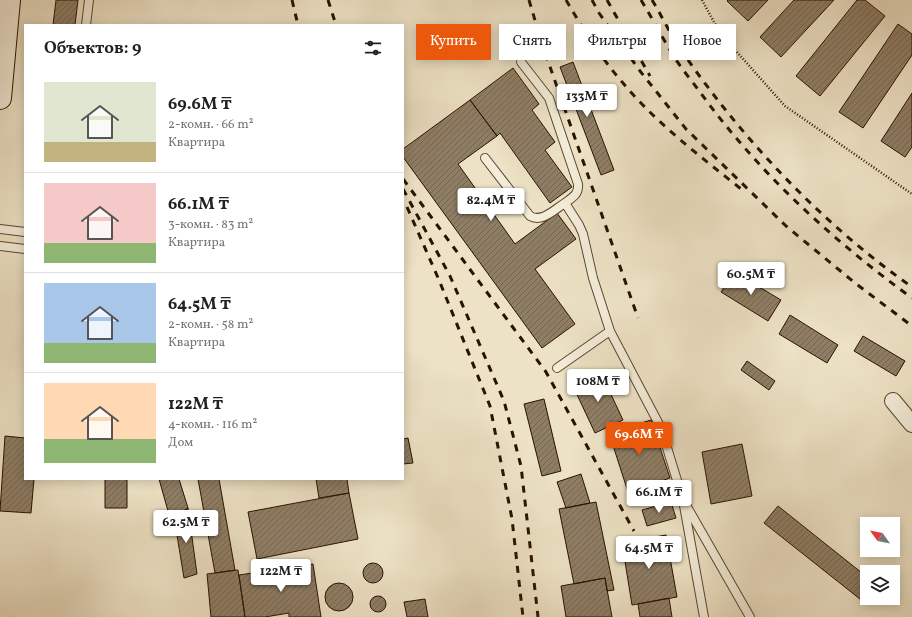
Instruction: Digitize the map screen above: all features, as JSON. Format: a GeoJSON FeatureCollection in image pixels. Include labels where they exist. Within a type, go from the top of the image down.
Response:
{"type":"FeatureCollection","features":[{"type":"Feature","properties":{"kind":"main road"},"geometry":{"type":"LineString","coordinates":[[0,98],[9,0]]}},
{"type":"Feature","properties":{"kind":"street"},"geometry":{"type":"LineString","coordinates":[[893,401],[912,424]]}},
{"type":"Feature","properties":{"kind":"lane"},"geometry":{"type":"LineString","coordinates":[[86,24],[89,0]]}},
{"type":"Feature","properties":{"kind":"lane"},"geometry":{"type":"LineString","coordinates":[[485,158],[530,216],[534,218],[544,216],[565,202],[578,190],[578,184],[549,98],[521,62]]}},
{"type":"Feature","properties":{"kind":"lane"},"geometry":{"type":"LineString","coordinates":[[565,202],[583,234],[593,278],[610,331],[661,428],[683,500],[704,617]]}},
{"type":"Feature","properties":{"kind":"lane"},"geometry":{"type":"LineString","coordinates":[[0,229],[24,232]]}},
{"type":"Feature","properties":{"kind":"lane"},"geometry":{"type":"LineString","coordinates":[[0,246],[24,249]]}},
{"type":"Feature","properties":{"kind":"lane"},"geometry":{"type":"LineString","coordinates":[[557,368],[610,331]]}},
{"type":"Feature","properties":{"kind":"lane"},"geometry":{"type":"LineString","coordinates":[[683,500],[750,617]]}},
{"type":"Feature","properties":{"kind":"path"},"geometry":{"type":"LineString","coordinates":[[702,0],[720,33],[785,106],[912,194]]}},
{"type":"Feature","properties":{"kind":"building"},"geometry":{"type":"Polygon","coordinates":[[[56,0],[78,0],[75,24],[53,24],[56,0]]]}},
{"type":"Feature","properties":{"kind":"building"},"geometry":{"type":"Polygon","coordinates":[[[768,0],[748,21],[727,1],[768,0]]]}},
{"type":"Feature","properties":{"kind":"building"},"geometry":{"type":"Polygon","coordinates":[[[794,0],[834,0],[781,57],[760,37],[794,0]]]}},
{"type":"Feature","properties":{"kind":"building"},"geometry":{"type":"Polygon","coordinates":[[[857,0],[865,0],[885,16],[820,96],[796,76],[857,0]]]}},
{"type":"Feature","properties":{"kind":"building"},"geometry":{"type":"Polygon","coordinates":[[[898,24],[912,34],[912,55],[863,128],[839,112],[898,24]]]}},
{"type":"Feature","properties":{"kind":"building"},"geometry":{"type":"Polygon","coordinates":[[[573,62],[614,170],[601,175],[560,67],[573,62]]]}},
{"type":"Feature","properties":{"kind":"building"},"geometry":{"type":"Polygon","coordinates":[[[513,68],[539,104],[532,110],[555,142],[545,150],[572,187],[550,203],[500,133],[497,136],[470,100],[513,68]]]}},
{"type":"Feature","properties":{"kind":"building"},"geometry":{"type":"Polygon","coordinates":[[[912,93],[912,147],[905,157],[881,141],[912,93]]]}},
{"type":"Feature","properties":{"kind":"building"},"geometry":{"type":"Polygon","coordinates":[[[470,100],[497,136],[458,164],[515,244],[557,213],[576,239],[535,269],[575,324],[542,348],[404,158],[404,148],[470,100]]]}},
{"type":"Feature","properties":{"kind":"building"},"geometry":{"type":"Polygon","coordinates":[[[734,272],[781,300],[768,321],[721,292],[734,272]]]}},
{"type":"Feature","properties":{"kind":"building"},"geometry":{"type":"Polygon","coordinates":[[[790,315],[838,345],[827,363],[779,334],[790,315]]]}},
{"type":"Feature","properties":{"kind":"building"},"geometry":{"type":"Polygon","coordinates":[[[863,336],[905,361],[896,376],[854,351],[863,336]]]}},
{"type":"Feature","properties":{"kind":"building"},"geometry":{"type":"Polygon","coordinates":[[[747,361],[775,381],[769,390],[741,370],[747,361]]]}},
{"type":"Feature","properties":{"kind":"building"},"geometry":{"type":"Polygon","coordinates":[[[601,373],[623,420],[595,433],[573,386],[601,373]]]}},
{"type":"Feature","properties":{"kind":"building"},"geometry":{"type":"Polygon","coordinates":[[[544,399],[561,471],[542,476],[524,404],[544,399]]]}},
{"type":"Feature","properties":{"kind":"building"},"geometry":{"type":"Polygon","coordinates":[[[651,420],[670,478],[628,492],[609,433],[651,420]]]}},
{"type":"Feature","properties":{"kind":"building"},"geometry":{"type":"Polygon","coordinates":[[[5,436],[24,438],[24,480],[34,480],[31,513],[0,511],[5,436]]]}},
{"type":"Feature","properties":{"kind":"building"},"geometry":{"type":"Polygon","coordinates":[[[408,438],[413,463],[404,464],[404,439],[408,438]]]}},
{"type":"Feature","properties":{"kind":"building"},"geometry":{"type":"Polygon","coordinates":[[[742,444],[752,496],[711,504],[702,452],[742,444]]]}},
{"type":"Feature","properties":{"kind":"building"},"geometry":{"type":"Polygon","coordinates":[[[581,474],[590,503],[566,508],[557,482],[581,474]]]}},
{"type":"Feature","properties":{"kind":"building"},"geometry":{"type":"Polygon","coordinates":[[[105,480],[127,480],[127,508],[105,508],[105,480]]]}},
{"type":"Feature","properties":{"kind":"building"},"geometry":{"type":"Polygon","coordinates":[[[159,480],[179,480],[188,508],[174,517],[168,511],[159,480]]]}},
{"type":"Feature","properties":{"kind":"building"},"geometry":{"type":"Polygon","coordinates":[[[198,480],[219,480],[235,570],[215,573],[198,480]]]}},
{"type":"Feature","properties":{"kind":"building"},"geometry":{"type":"Polygon","coordinates":[[[316,480],[347,480],[349,493],[319,498],[316,480]]]}},
{"type":"Feature","properties":{"kind":"building"},"geometry":{"type":"Polygon","coordinates":[[[349,493],[358,539],[257,559],[248,512],[349,493]]]}},
{"type":"Feature","properties":{"kind":"building"},"geometry":{"type":"Polygon","coordinates":[[[596,502],[614,590],[607,591],[605,578],[574,584],[559,509],[596,502]]]}},
{"type":"Feature","properties":{"kind":"building"},"geometry":{"type":"Polygon","coordinates":[[[671,502],[676,518],[647,526],[642,510],[671,502]]]}},
{"type":"Feature","properties":{"kind":"building"},"geometry":{"type":"Polygon","coordinates":[[[778,506],[860,571],[860,599],[764,523],[778,506]]]}},
{"type":"Feature","properties":{"kind":"building"},"geometry":{"type":"Polygon","coordinates":[[[188,508],[197,574],[184,578],[174,517],[188,508]]]}},
{"type":"Feature","properties":{"kind":"building"},"geometry":{"type":"Polygon","coordinates":[[[666,535],[677,597],[632,605],[622,543],[666,535]]]}},
{"type":"Feature","properties":{"kind":"building"},"geometry":{"type":"Polygon","coordinates":[[[369,563],[377,563],[383,569],[383,577],[377,583],[369,583],[363,577],[363,569],[369,563]]]}},
{"type":"Feature","properties":{"kind":"building"},"geometry":{"type":"Polygon","coordinates":[[[313,564],[321,617],[289,617],[289,613],[265,617],[245,617],[239,575],[313,564]]]}},
{"type":"Feature","properties":{"kind":"building"},"geometry":{"type":"Polygon","coordinates":[[[238,570],[245,617],[211,617],[207,574],[238,570]]]}},
{"type":"Feature","properties":{"kind":"building"},"geometry":{"type":"Polygon","coordinates":[[[605,578],[612,617],[566,617],[561,586],[605,578]]]}},
{"type":"Feature","properties":{"kind":"building"},"geometry":{"type":"Polygon","coordinates":[[[339,583],[349,587],[353,597],[349,607],[339,611],[329,607],[325,597],[329,587],[339,583]]]}},
{"type":"Feature","properties":{"kind":"building"},"geometry":{"type":"Polygon","coordinates":[[[378,596],[384,598],[386,604],[384,610],[378,612],[372,610],[370,604],[372,598],[378,596]]]}},
{"type":"Feature","properties":{"kind":"building"},"geometry":{"type":"Polygon","coordinates":[[[669,598],[672,617],[640,617],[638,604],[669,598]]]}},
{"type":"Feature","properties":{"kind":"building"},"geometry":{"type":"Polygon","coordinates":[[[425,599],[428,617],[407,617],[404,602],[425,599]]]}},
{"type":"Feature","properties":{"kind":"railway"},"geometry":{"type":"LineString","coordinates":[[292,0],[298,24]]}},
{"type":"Feature","properties":{"kind":"railway"},"geometry":{"type":"LineString","coordinates":[[328,0],[336,24]]}},
{"type":"Feature","properties":{"kind":"railway"},"geometry":{"type":"LineString","coordinates":[[529,0],[542,44],[638,318]]}},
{"type":"Feature","properties":{"kind":"railway"},"geometry":{"type":"LineString","coordinates":[[566,0],[600,53],[636,98],[664,126],[741,189]]}},
{"type":"Feature","properties":{"kind":"railway"},"geometry":{"type":"LineString","coordinates":[[592,0],[599,13],[640,71],[686,129],[786,226],[855,283],[912,326]]}},
{"type":"Feature","properties":{"kind":"railway"},"geometry":{"type":"LineString","coordinates":[[607,0],[650,76]]}},
{"type":"Feature","properties":{"kind":"railway"},"geometry":{"type":"LineString","coordinates":[[641,0],[679,65],[746,150],[798,203],[853,253],[912,298]]}},
{"type":"Feature","properties":{"kind":"railway"},"geometry":{"type":"LineString","coordinates":[[652,0],[673,38],[705,83],[731,116],[786,179],[847,236],[912,287]]}},
{"type":"Feature","properties":{"kind":"railway"},"geometry":{"type":"LineString","coordinates":[[404,180],[546,372],[634,531]]}},
{"type":"Feature","properties":{"kind":"railway"},"geometry":{"type":"LineString","coordinates":[[404,191],[450,276],[504,401],[521,466],[538,617]]}},
{"type":"Feature","properties":{"kind":"railway"},"geometry":{"type":"LineString","coordinates":[[407,207],[439,280],[490,406],[512,519],[523,617]]}}]}
